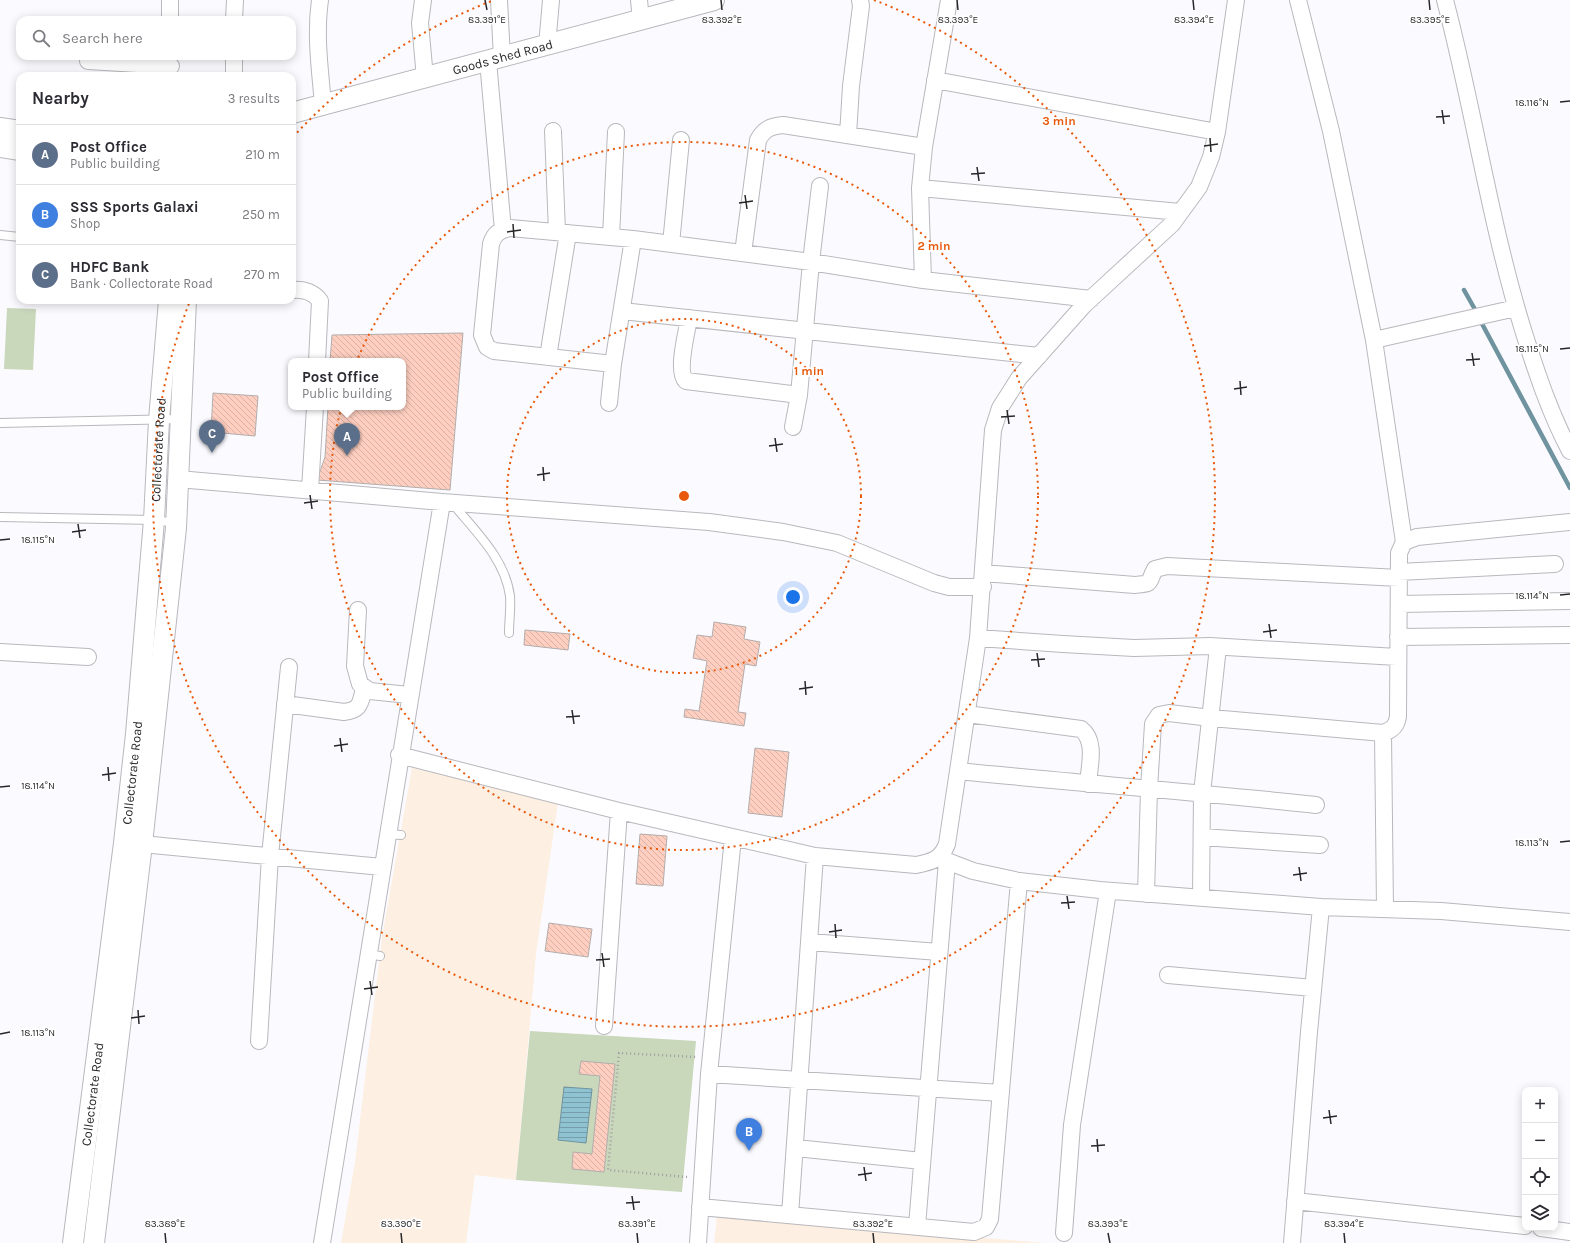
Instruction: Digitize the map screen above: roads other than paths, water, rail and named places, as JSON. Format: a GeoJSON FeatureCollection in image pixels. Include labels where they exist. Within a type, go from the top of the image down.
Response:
{"type":"FeatureCollection","features":[{"type":"Feature","properties":{"kind":"street"},"geometry":{"type":"LineString","coordinates":[[170,0],[170,16]]}},
{"type":"Feature","properties":{"kind":"street"},"geometry":{"type":"LineString","coordinates":[[234,16],[235,0]]}},
{"type":"Feature","properties":{"kind":"street"},"geometry":{"type":"LineString","coordinates":[[320,0],[318,15],[318,43],[323,104]]}},
{"type":"Feature","properties":{"kind":"street"},"geometry":{"type":"LineString","coordinates":[[423,0],[420,23],[425,78]]}},
{"type":"Feature","properties":{"kind":"street"},"geometry":{"type":"LineString","coordinates":[[499,0],[495,59],[503,230]]}},
{"type":"Feature","properties":{"kind":"street"},"geometry":{"type":"LineString","coordinates":[[547,46],[551,0]]}},
{"type":"Feature","properties":{"kind":"street"},"geometry":{"type":"LineString","coordinates":[[639,0],[641,21]]}},
{"type":"Feature","properties":{"kind":"street","name":"Goods Shed Road"},"geometry":{"type":"LineString","coordinates":[[296,112],[641,21],[714,0]]}},
{"type":"Feature","properties":{"kind":"street"},"geometry":{"type":"LineString","coordinates":[[848,135],[852,79],[861,6],[860,0]]}},
{"type":"Feature","properties":{"kind":"street"},"geometry":{"type":"LineString","coordinates":[[923,280],[920,188],[924,147],[949,0]]}},
{"type":"Feature","properties":{"kind":"street"},"geometry":{"type":"LineString","coordinates":[[916,1226],[939,952],[943,860],[947,844],[978,638],[993,430],[1000,408],[1019,378],[1091,299],[1172,224],[1199,186],[1211,157],[1216,132],[1236,0]]}},
{"type":"Feature","properties":{"kind":"street"},"geometry":{"type":"LineString","coordinates":[[1146,894],[1149,789],[1153,724],[1159,715],[1169,713],[1383,733],[1395,727],[1398,722],[1397,657],[1399,553],[1404,542],[1374,340],[1331,131],[1298,0]]}},
{"type":"Feature","properties":{"kind":"street"},"geometry":{"type":"LineString","coordinates":[[1445,0],[1516,308],[1543,394],[1570,451]]}},
{"type":"Feature","properties":{"kind":"street"},"geometry":{"type":"LineString","coordinates":[[234,60],[234,72]]}},
{"type":"Feature","properties":{"kind":"street"},"geometry":{"type":"LineString","coordinates":[[88,61],[172,66]]}},
{"type":"Feature","properties":{"kind":"street"},"geometry":{"type":"LineString","coordinates":[[935,80],[1216,132]]}},
{"type":"Feature","properties":{"kind":"street"},"geometry":{"type":"LineString","coordinates":[[742,253],[758,140],[767,128],[783,125],[924,147]]}},
{"type":"Feature","properties":{"kind":"street"},"geometry":{"type":"LineString","coordinates":[[0,128],[16,130]]}},
{"type":"Feature","properties":{"kind":"street"},"geometry":{"type":"LineString","coordinates":[[548,357],[563,233],[553,131]]}},
{"type":"Feature","properties":{"kind":"street"},"geometry":{"type":"LineString","coordinates":[[611,237],[616,132]]}},
{"type":"Feature","properties":{"kind":"street"},"geometry":{"type":"LineString","coordinates":[[671,244],[681,140]]}},
{"type":"Feature","properties":{"kind":"street"},"geometry":{"type":"LineString","coordinates":[[0,147],[16,149]]}},
{"type":"Feature","properties":{"kind":"street"},"geometry":{"type":"LineString","coordinates":[[793,428],[799,395],[811,262],[820,186]]}},
{"type":"Feature","properties":{"kind":"street"},"geometry":{"type":"LineString","coordinates":[[920,188],[1180,212]]}},
{"type":"Feature","properties":{"kind":"street"},"geometry":{"type":"LineString","coordinates":[[613,364],[494,351],[487,347],[483,342],[482,335],[491,244],[494,236],[503,230],[510,228],[633,239],[811,262],[923,280],[1091,299]]}},
{"type":"Feature","properties":{"kind":"street"},"geometry":{"type":"LineString","coordinates":[[609,403],[613,364],[633,239]]}},
{"type":"Feature","properties":{"kind":"street"},"geometry":{"type":"LineString","coordinates":[[296,290],[308,292],[320,301],[317,358]]}},
{"type":"Feature","properties":{"kind":"street","name":"Collectorate Road"},"geometry":{"type":"LineString","coordinates":[[73,1243],[124,843],[154,520],[158,420],[169,304]]}},
{"type":"Feature","properties":{"kind":"street","name":"Collectorate Road"},"geometry":{"type":"LineString","coordinates":[[94,1243],[142,844],[176,523],[186,304]]}},
{"type":"Feature","properties":{"kind":"street"},"geometry":{"type":"LineString","coordinates":[[1374,340],[1516,308]]}},
{"type":"Feature","properties":{"kind":"street"},"geometry":{"type":"LineString","coordinates":[[622,311],[1039,356]]}},
{"type":"Feature","properties":{"kind":"street"},"geometry":{"type":"LineString","coordinates":[[689,318],[681,368],[683,378],[686,381],[799,395]]}},
{"type":"Feature","properties":{"kind":"street"},"geometry":{"type":"LineString","coordinates":[[310,490],[315,410]]}},
{"type":"Feature","properties":{"kind":"street"},"geometry":{"type":"LineString","coordinates":[[178,478],[447,502],[709,522],[783,532],[837,543],[934,583],[949,587],[983,580],[1135,584],[1149,583],[1152,580],[1155,570],[1167,566],[1399,575],[1555,564]]}},
{"type":"Feature","properties":{"kind":"street"},"geometry":{"type":"LineString","coordinates":[[322,1243],[374,955],[382,867],[394,834],[399,755],[447,502]]}},
{"type":"Feature","properties":{"kind":"street"},"geometry":{"type":"LineString","coordinates":[[1404,542],[1417,537],[1570,522]]}},
{"type":"Feature","properties":{"kind":"street"},"geometry":{"type":"LineString","coordinates":[[1399,604],[1570,601]]}},
{"type":"Feature","properties":{"kind":"street"},"geometry":{"type":"LineString","coordinates":[[358,610],[355,666],[357,678],[364,688],[370,691],[410,695]]}},
{"type":"Feature","properties":{"kind":"street"},"geometry":{"type":"LineString","coordinates":[[1398,637],[1570,635]]}},
{"type":"Feature","properties":{"kind":"street"},"geometry":{"type":"LineString","coordinates":[[978,638],[1134,648],[1218,647],[1397,657]]}},
{"type":"Feature","properties":{"kind":"street"},"geometry":{"type":"LineString","coordinates":[[1201,898],[1202,793],[1218,647]]}},
{"type":"Feature","properties":{"kind":"street"},"geometry":{"type":"LineString","coordinates":[[0,652],[88,657]]}},
{"type":"Feature","properties":{"kind":"street"},"geometry":{"type":"LineString","coordinates":[[259,1041],[270,856],[289,667]]}},
{"type":"Feature","properties":{"kind":"street"},"geometry":{"type":"LineString","coordinates":[[285,704],[344,712],[353,711],[359,706],[364,688]]}},
{"type":"Feature","properties":{"kind":"street"},"geometry":{"type":"LineString","coordinates":[[967,714],[1081,730],[1089,737],[1091,745],[1088,784]]}},
{"type":"Feature","properties":{"kind":"street"},"geometry":{"type":"LineString","coordinates":[[1383,733],[1385,909]]}},
{"type":"Feature","properties":{"kind":"street"},"geometry":{"type":"LineString","coordinates":[[399,755],[619,811],[815,856],[916,865],[943,860],[973,871],[1019,881],[1108,891],[1321,907],[1442,911],[1570,922]]}},
{"type":"Feature","properties":{"kind":"street"},"geometry":{"type":"LineString","coordinates":[[958,771],[1088,784],[1202,793],[1316,806]]}},
{"type":"Feature","properties":{"kind":"street"},"geometry":{"type":"LineString","coordinates":[[604,1026],[619,811]]}},
{"type":"Feature","properties":{"kind":"street"},"geometry":{"type":"LineString","coordinates":[[1202,837],[1320,845]]}},
{"type":"Feature","properties":{"kind":"street"},"geometry":{"type":"LineString","coordinates":[[698,1243],[709,1074],[734,838]]}},
{"type":"Feature","properties":{"kind":"street"},"geometry":{"type":"LineString","coordinates":[[142,844],[382,867]]}},
{"type":"Feature","properties":{"kind":"street"},"geometry":{"type":"LineString","coordinates":[[790,1215],[801,1080],[815,856]]}},
{"type":"Feature","properties":{"kind":"street"},"geometry":{"type":"LineString","coordinates":[[700,1207],[974,1232],[986,1227],[990,1220],[1019,881]]}},
{"type":"Feature","properties":{"kind":"street"},"geometry":{"type":"LineString","coordinates":[[1064,1233],[1072,1125],[1108,891]]}},
{"type":"Feature","properties":{"kind":"street"},"geometry":{"type":"LineString","coordinates":[[1292,1243],[1321,907]]}},
{"type":"Feature","properties":{"kind":"street"},"geometry":{"type":"LineString","coordinates":[[810,942],[939,952]]}},
{"type":"Feature","properties":{"kind":"street"},"geometry":{"type":"LineString","coordinates":[[1168,975],[1313,988]]}},
{"type":"Feature","properties":{"kind":"street"},"geometry":{"type":"LineString","coordinates":[[709,1074],[1001,1093]]}},
{"type":"Feature","properties":{"kind":"street"},"geometry":{"type":"LineString","coordinates":[[796,1148],[922,1161]]}},
{"type":"Feature","properties":{"kind":"street"},"geometry":{"type":"LineString","coordinates":[[1295,1201],[1522,1226]]}},
{"type":"Feature","properties":{"kind":"street"},"geometry":{"type":"LineString","coordinates":[[1558,1230],[1570,1232]]}},
{"type":"Feature","properties":{"kind":"lane"},"geometry":{"type":"LineString","coordinates":[[0,235],[16,237]]}},
{"type":"Feature","properties":{"kind":"lane"},"geometry":{"type":"LineString","coordinates":[[0,423],[181,420]]}},
{"type":"Feature","properties":{"kind":"lane"},"geometry":{"type":"LineString","coordinates":[[447,502],[490,548],[502,566],[510,598],[509,633]]}},
{"type":"Feature","properties":{"kind":"lane"},"geometry":{"type":"LineString","coordinates":[[0,517],[154,520],[176,523]]}},
{"type":"Feature","properties":{"kind":"water"},"geometry":{"type":"Polygon","coordinates":[[[564,1087],[592,1089],[586,1143],[558,1140],[564,1087]]]}},
{"type":"Feature","properties":{"kind":"waterway"},"geometry":{"type":"LineString","coordinates":[[1464,290],[1477,313]]}},
{"type":"Feature","properties":{"kind":"waterway"},"geometry":{"type":"LineString","coordinates":[[1480,320],[1570,488]]}},
{"type":"Feature","properties":{"kind":"place","name":"HDFC Bank"},"geometry":{"type":"Point","coordinates":[212,453]}},
{"type":"Feature","properties":{"kind":"place","name":"Post Office"},"geometry":{"type":"Point","coordinates":[347,456]}},
{"type":"Feature","properties":{"kind":"place","name":"SSS Sports Galaxi"},"geometry":{"type":"Point","coordinates":[749,1151]}}]}
